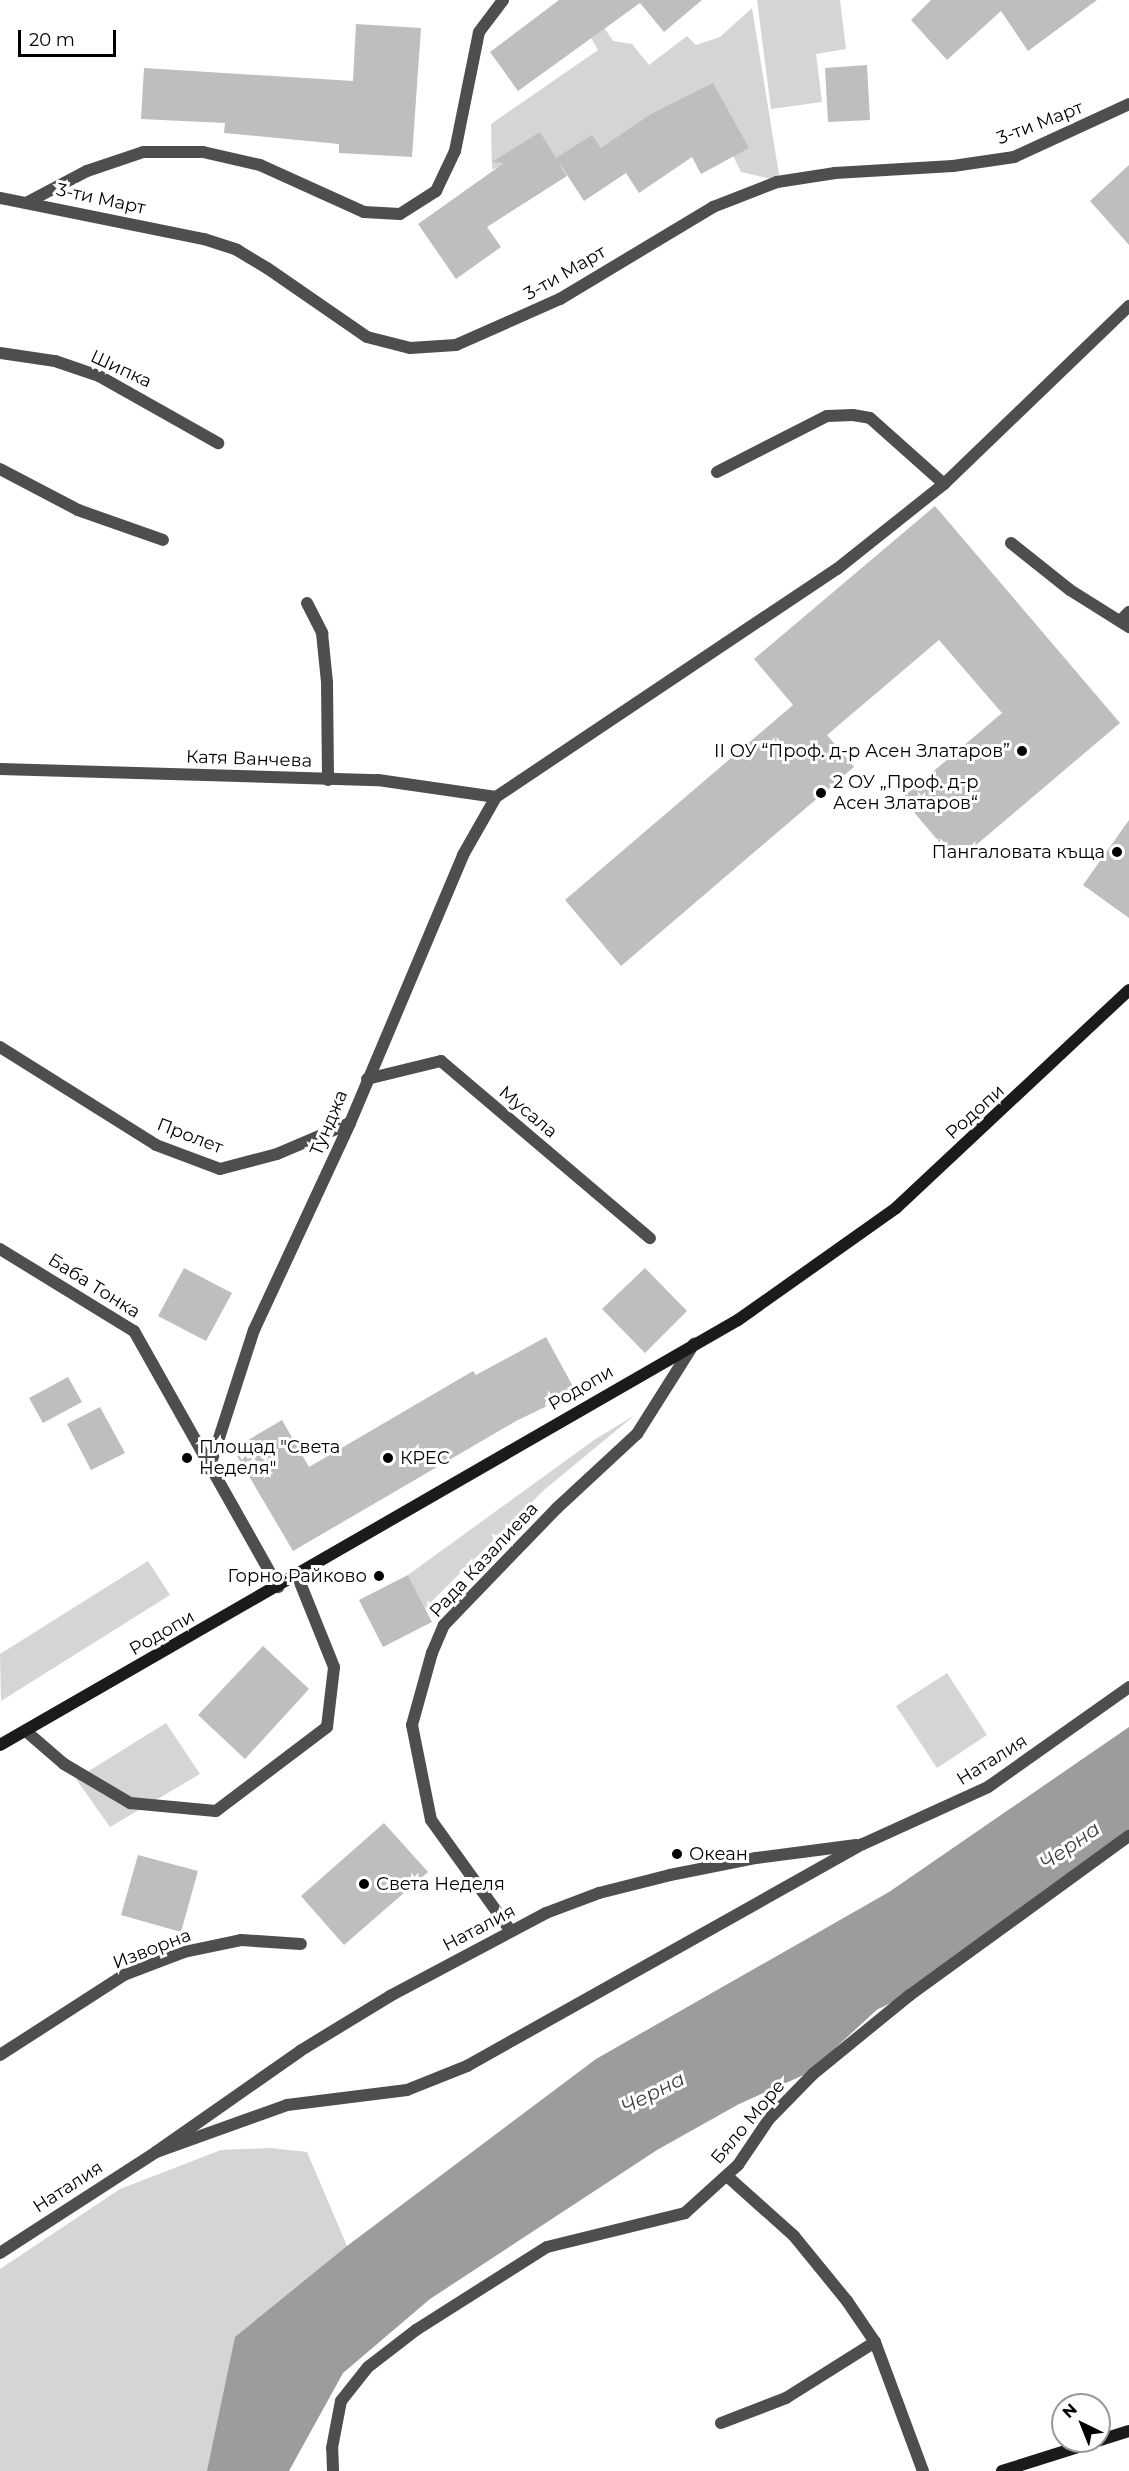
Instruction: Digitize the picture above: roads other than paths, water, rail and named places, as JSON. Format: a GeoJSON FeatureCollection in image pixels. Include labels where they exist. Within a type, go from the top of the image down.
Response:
{"type":"FeatureCollection","features":[{"type":"Feature","properties":{"kind":"street"},"geometry":{"type":"LineString","coordinates":[[26,202],[87,171],[143,152],[203,152],[260,165],[364,212],[400,214],[436,191],[455,151],[479,32],[503,0]]}},
{"type":"Feature","properties":{"kind":"street","name":"3-ти Март"},"geometry":{"type":"LineString","coordinates":[[0,198],[215,242],[267,268],[367,337],[410,348],[456,345],[508,325],[560,299],[713,207],[777,182],[835,173],[953,166],[1014,157],[1129,104]]}},
{"type":"Feature","properties":{"kind":"street"},"geometry":{"type":"LineString","coordinates":[[496,797],[837,569],[944,484],[1129,306]]}},
{"type":"Feature","properties":{"kind":"street","name":"Шипка"},"geometry":{"type":"LineString","coordinates":[[0,353],[55,361],[99,376],[218,443]]}},
{"type":"Feature","properties":{"kind":"street"},"geometry":{"type":"LineString","coordinates":[[717,472],[827,416],[870,418],[944,484]]}},
{"type":"Feature","properties":{"kind":"street"},"geometry":{"type":"LineString","coordinates":[[0,469],[78,510],[163,540]]}},
{"type":"Feature","properties":{"kind":"street"},"geometry":{"type":"LineString","coordinates":[[1011,543],[1070,590],[1125,624],[1129,612]]}},
{"type":"Feature","properties":{"kind":"street"},"geometry":{"type":"LineString","coordinates":[[307,603],[322,633],[327,682],[328,780]]}},
{"type":"Feature","properties":{"kind":"street","name":"Катя Ванчева"},"geometry":{"type":"LineString","coordinates":[[0,769],[378,780],[496,797]]}},
{"type":"Feature","properties":{"kind":"street","name":"Тунджа"},"geometry":{"type":"LineString","coordinates":[[209,1469],[254,1330],[350,1123],[463,855],[496,797]]}},
{"type":"Feature","properties":{"kind":"street","name":"Родопи"},"geometry":{"type":"LineString","coordinates":[[1,1743],[27,1732],[694,1343],[738,1320],[896,1209],[1129,990]]}},
{"type":"Feature","properties":{"kind":"street","name":"Пролет"},"geometry":{"type":"LineString","coordinates":[[0,1047],[156,1145],[220,1169],[277,1154],[350,1123]]}},
{"type":"Feature","properties":{"kind":"street","name":"Мусала"},"geometry":{"type":"LineString","coordinates":[[367,1079],[441,1061],[650,1238]]}},
{"type":"Feature","properties":{"kind":"street","name":"Баба Тонка"},"geometry":{"type":"LineString","coordinates":[[0,1249],[134,1331],[209,1469],[278,1587]]}},
{"type":"Feature","properties":{"kind":"street","name":"Рада Казалиева"},"geometry":{"type":"LineString","coordinates":[[510,1930],[431,1820],[412,1725],[432,1653],[444,1625],[557,1508],[637,1434],[694,1343]]}},
{"type":"Feature","properties":{"kind":"street"},"geometry":{"type":"LineString","coordinates":[[27,1732],[64,1764],[130,1803],[216,1811],[327,1727],[334,1667],[297,1575]]}},
{"type":"Feature","properties":{"kind":"street","name":"Наталия"},"geometry":{"type":"LineString","coordinates":[[156,2152],[287,2106],[335,2097],[382,2094],[435,2080],[863,1844],[988,1787],[1129,1687]]}},
{"type":"Feature","properties":{"kind":"street","name":"Бяло Море"},"geometry":{"type":"LineString","coordinates":[[333,2471],[332,2448],[341,2401],[368,2367],[416,2330],[547,2247],[685,2213],[727,2176],[769,2119],[813,2074],[910,1995],[1129,1836]]}},
{"type":"Feature","properties":{"kind":"street","name":"Наталия"},"geometry":{"type":"LineString","coordinates":[[0,2253],[156,2152],[300,2051],[510,1930],[599,1893],[659,1878],[756,1858],[863,1844]]}},
{"type":"Feature","properties":{"kind":"street","name":"Изворна"},"geometry":{"type":"LineString","coordinates":[[0,2055],[124,1975],[184,1952],[241,1940],[301,1944]]}},
{"type":"Feature","properties":{"kind":"street"},"geometry":{"type":"LineString","coordinates":[[727,2176],[794,2236],[847,2301],[875,2342],[924,2471]]}},
{"type":"Feature","properties":{"kind":"street"},"geometry":{"type":"LineString","coordinates":[[721,2422],[786,2398],[875,2342]]}},
{"type":"Feature","properties":{"kind":"street"},"geometry":{"type":"LineString","coordinates":[[1002,2471],[1129,2431]]}},
{"type":"Feature","properties":{"kind":"water"},"geometry":{"type":"Polygon","coordinates":[[[1129,1727],[1129,1781],[958,1898],[918,1972],[808,2073],[739,2104],[657,2150],[430,2299],[343,2373],[289,2471],[207,2471],[235,2337],[347,2246],[596,2059],[889,1892],[1129,1727]]]}},
{"type":"Feature","properties":{"kind":"waterway","name":"Черна"},"geometry":{"type":"LineString","coordinates":[[868,1982],[895,1968],[1129,1805]]}},
{"type":"Feature","properties":{"kind":"place","name":"II ОУ “Проф. д-р Асен Златаров”"},"geometry":{"type":"Point","coordinates":[1022,751]}},
{"type":"Feature","properties":{"kind":"place","name":"2 ОУ „Проф. д-р Асен Златаров“"},"geometry":{"type":"Point","coordinates":[821,793]}},
{"type":"Feature","properties":{"kind":"place","name":"Пангаловата къща"},"geometry":{"type":"Point","coordinates":[1117,852]}},
{"type":"Feature","properties":{"kind":"place","name":"Площад \"Света Неделя\""},"geometry":{"type":"Point","coordinates":[187,1458]}},
{"type":"Feature","properties":{"kind":"place","name":"КРЕС"},"geometry":{"type":"Point","coordinates":[388,1458]}},
{"type":"Feature","properties":{"kind":"place","name":"Горно Райково"},"geometry":{"type":"Point","coordinates":[379,1576]}},
{"type":"Feature","properties":{"kind":"place","name":"Океан"},"geometry":{"type":"Point","coordinates":[677,1854]}},
{"type":"Feature","properties":{"kind":"place","name":"Света Неделя"},"geometry":{"type":"Point","coordinates":[364,1884]}}]}
